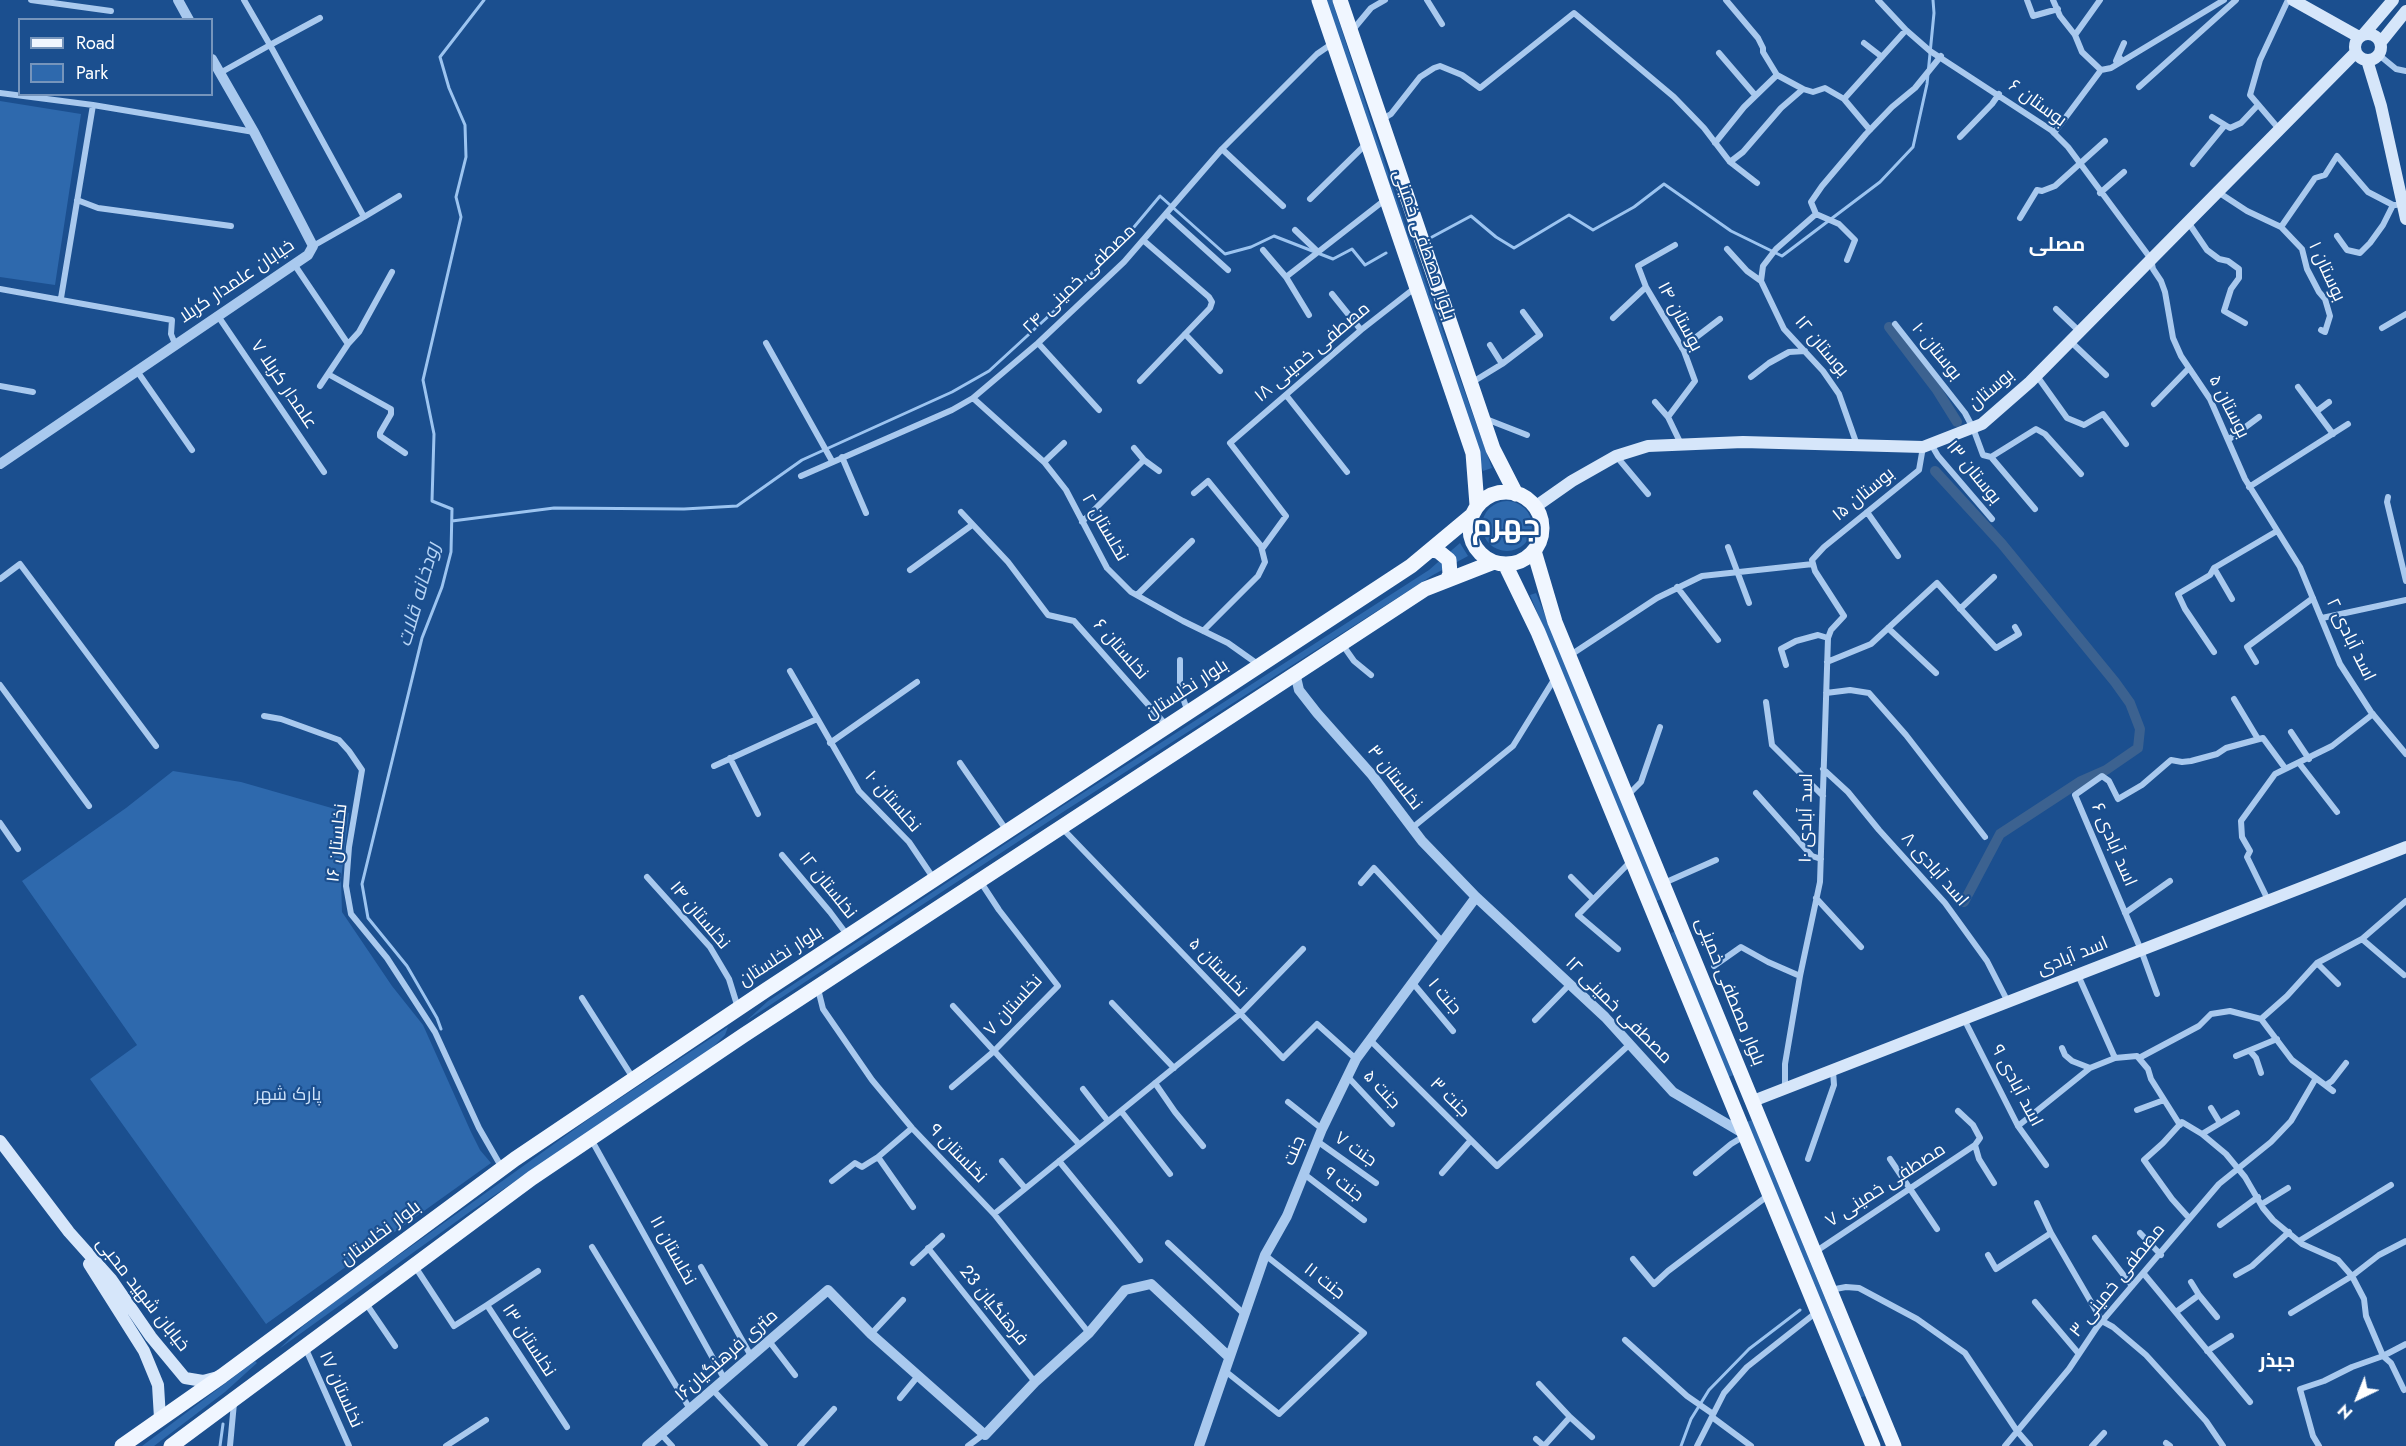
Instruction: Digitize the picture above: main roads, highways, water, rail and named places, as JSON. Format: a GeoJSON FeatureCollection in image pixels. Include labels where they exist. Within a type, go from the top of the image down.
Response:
{"type":"FeatureCollection","features":[{"type":"Feature","properties":{"kind":"main road","name":"بلوار مصطفی خمینی"},"geometry":{"type":"LineString","coordinates":[[1319,0],[1473,453],[1474,511]]}},
{"type":"Feature","properties":{"kind":"main road","name":"بلوار مصطفی خمینی"},"geometry":{"type":"LineString","coordinates":[[1340,0],[1493,448],[1516,494]]}},
{"type":"Feature","properties":{"kind":"main road"},"geometry":{"type":"LineString","coordinates":[[2293,0],[2362,36],[2372,34],[2381,106],[2406,219]]}},
{"type":"Feature","properties":{"kind":"main road"},"geometry":{"type":"LineString","coordinates":[[2393,0],[2355,44],[2356,52],[2360,57],[2376,52],[2406,11]]}},
{"type":"Feature","properties":{"kind":"main road","name":"بوستان"},"geometry":{"type":"LineString","coordinates":[[1535,507],[1572,481],[1616,456],[1648,446],[1743,442],[1927,446],[1982,424],[2037,376],[2356,52]]}},
{"type":"Feature","properties":{"kind":"main road"},"geometry":{"type":"LineString","coordinates":[[171,1446],[532,1178],[744,1035],[1295,673],[1425,589],[1499,563],[1526,558],[1534,551],[1542,529],[1535,507],[1516,494],[1495,494],[1474,511],[1470,527],[1471,538],[1484,557],[1499,563],[1556,676],[1873,1446]]}},
{"type":"Feature","properties":{"kind":"main road","name":"بلوار نخلستان"},"geometry":{"type":"LineString","coordinates":[[122,1446],[222,1376],[502,1169],[734,1011],[1411,566],[1474,511]]}},
{"type":"Feature","properties":{"kind":"main road"},"geometry":{"type":"LineString","coordinates":[[1431,550],[1444,554],[1449,560],[1451,567],[1447,580]]}},
{"type":"Feature","properties":{"kind":"main road","name":"بلوار مصطفی خمینی"},"geometry":{"type":"LineString","coordinates":[[1534,551],[1555,622],[1894,1446]]}},
{"type":"Feature","properties":{"kind":"main road","name":"اسد آبادی"},"geometry":{"type":"LineString","coordinates":[[1753,1101],[2406,847]]}},
{"type":"Feature","properties":{"kind":"main road"},"geometry":{"type":"LineString","coordinates":[[1656,916],[1674,910]]}},
{"type":"Feature","properties":{"kind":"main road"},"geometry":{"type":"LineString","coordinates":[[734,1011],[744,1035]]}},
{"type":"Feature","properties":{"kind":"main road"},"geometry":{"type":"LineString","coordinates":[[1735,1108],[1753,1101]]}},
{"type":"Feature","properties":{"kind":"main road","name":"خیابان شهید محبی"},"geometry":{"type":"LineString","coordinates":[[0,1141],[69,1233],[144,1352],[158,1385],[159,1418]]}},
{"type":"Feature","properties":{"kind":"main road","name":"خیابان شهید محبی"},"geometry":{"type":"LineString","coordinates":[[69,1233],[111,1279],[151,1337],[185,1378],[203,1381],[222,1376]]}},
{"type":"Feature","properties":{"kind":"main road"},"geometry":{"type":"LineString","coordinates":[[1861,1417],[1879,1410]]}},
{"type":"Feature","properties":{"kind":"waterway","name":"رودخانه قلات"},"geometry":{"type":"LineString","coordinates":[[441,1029],[407,966],[368,918],[362,884],[422,638],[442,587],[451,552],[452,509],[432,501],[434,434],[423,380],[461,217],[456,197],[466,157],[465,125],[449,88],[440,57],[484,0]]}},
{"type":"Feature","properties":{"kind":"waterway"},"geometry":{"type":"LineString","coordinates":[[1432,237],[1471,216],[1496,237],[1514,248],[1569,215],[1593,230],[1634,207],[1664,184],[1731,231],[1782,256],[1880,182],[1913,147],[1927,84],[1934,13],[1933,0]]}},
{"type":"Feature","properties":{"kind":"waterway"},"geometry":{"type":"LineString","coordinates":[[452,521],[554,508],[684,509],[737,506],[802,460],[952,392],[989,371],[1064,302],[1119,245],[1160,196],[1225,254],[1251,247],[1274,236],[1333,259],[1352,249],[1365,265],[1386,253]]}},
{"type":"Feature","properties":{"kind":"waterway"},"geometry":{"type":"LineString","coordinates":[[1889,327],[1937,390],[1957,422]]}},
{"type":"Feature","properties":{"kind":"waterway"},"geometry":{"type":"LineString","coordinates":[[1935,471],[2002,544],[2115,682],[2130,703],[2140,729],[2138,748],[2106,770],[2081,781],[2000,834],[1964,902]]}},
{"type":"Feature","properties":{"kind":"waterway"},"geometry":{"type":"LineString","coordinates":[[1681,1446],[1691,1419],[1709,1390],[1749,1349],[1800,1310]]}},
{"type":"Feature","properties":{"kind":"waterway"},"geometry":{"type":"LineString","coordinates":[[220,1446],[223,1424]]}},
{"type":"Feature","properties":{"kind":"district","name":"مصلی"},"geometry":{"type":"Point","coordinates":[2057,246]}},
{"type":"Feature","properties":{"kind":"district","name":"جهرم"},"geometry":{"type":"Point","coordinates":[1506,528]}},
{"type":"Feature","properties":{"kind":"district","name":"جبذر"},"geometry":{"type":"Point","coordinates":[2277,1362]}},
{"type":"Feature","properties":{"kind":"park label","name":"پارک شهر"},"geometry":{"type":"Point","coordinates":[288,1096]}}]}
